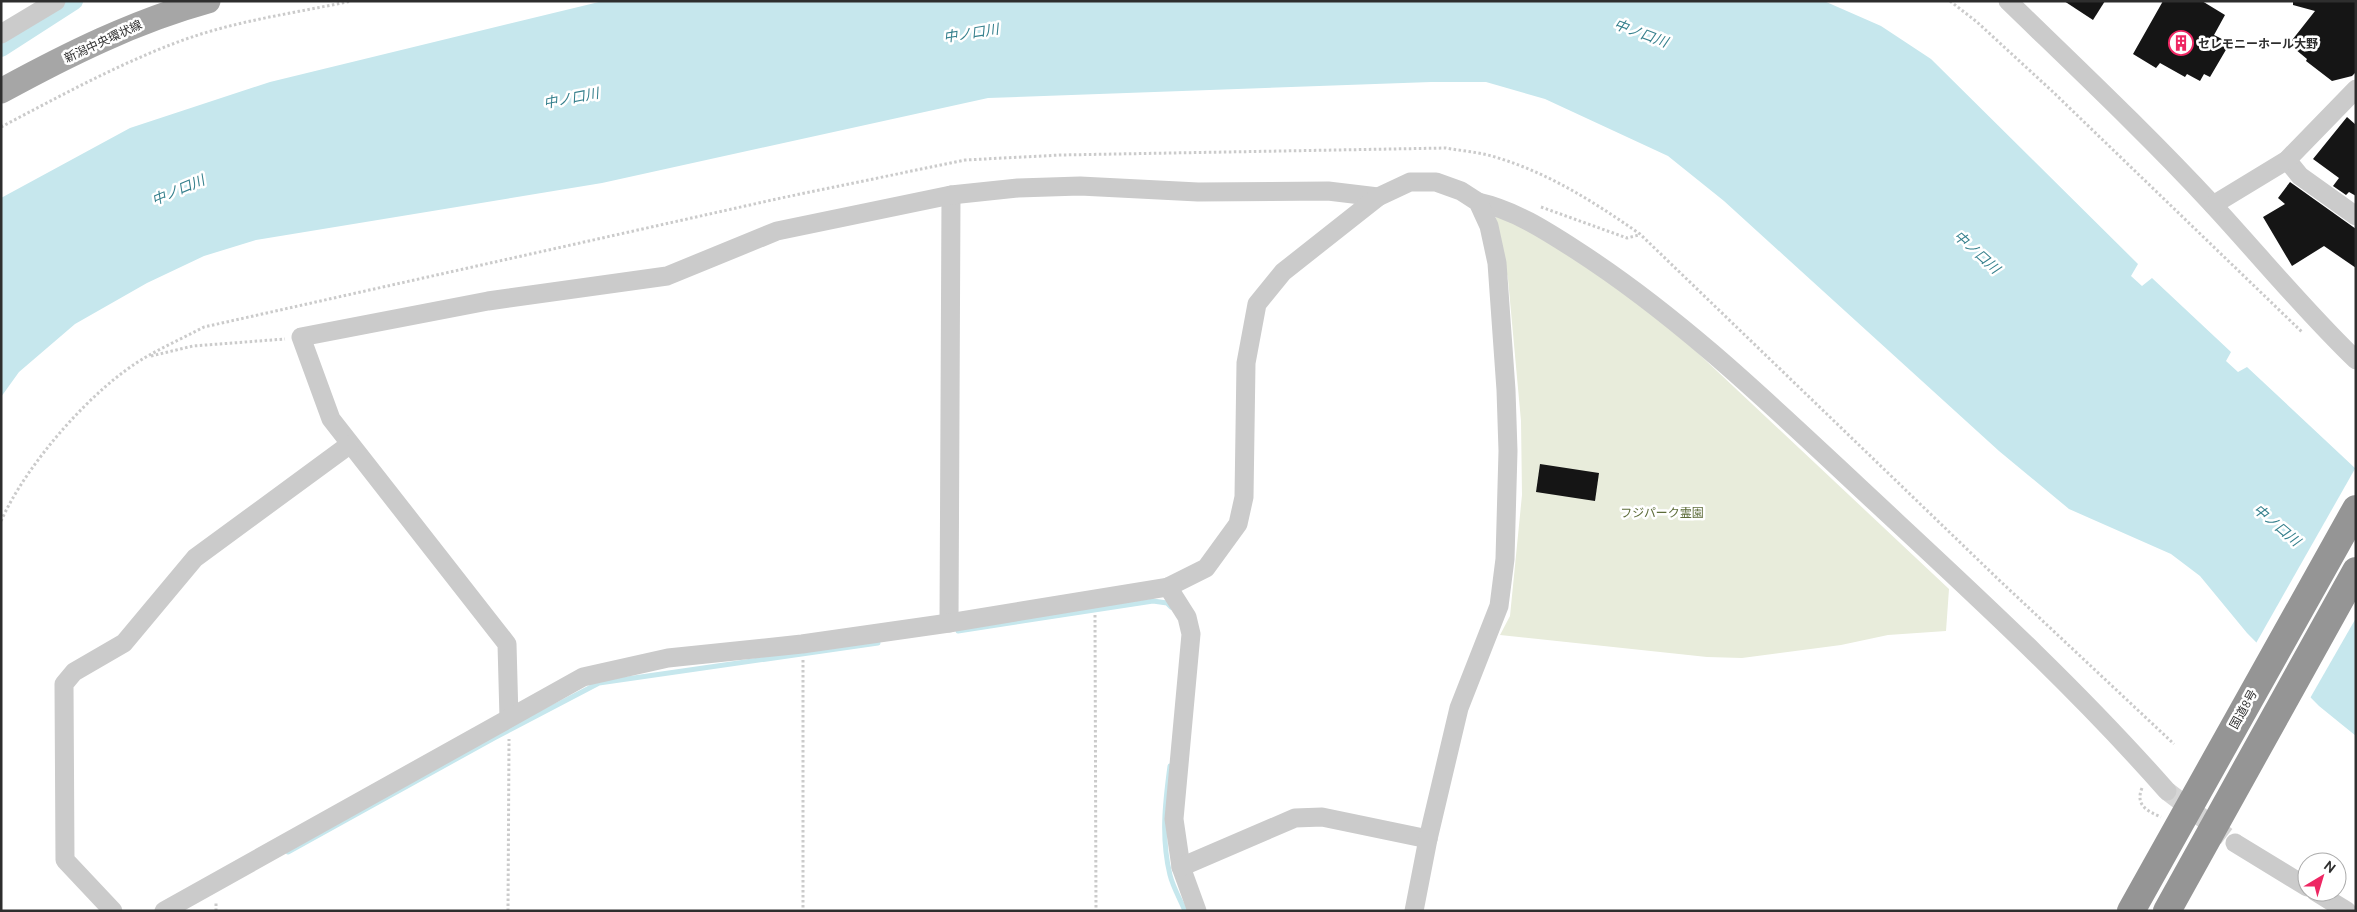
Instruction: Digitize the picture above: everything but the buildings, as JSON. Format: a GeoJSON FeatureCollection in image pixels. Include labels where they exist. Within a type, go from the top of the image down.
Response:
{"type":"FeatureCollection","features":[{"type":"Feature","properties":{"kind":"highway","name":"国道8号"},"geometry":{"type":"LineString","coordinates":[[2132,911],[2213,761],[2356,509]]}},
{"type":"Feature","properties":{"kind":"highway"},"geometry":{"type":"LineString","coordinates":[[2168,911],[2238,781],[2356,571]]}},
{"type":"Feature","properties":{"kind":"main road","name":"新潟中央環状線"},"geometry":{"type":"LineString","coordinates":[[1,91],[100,41],[147,21],[208,1]]}},
{"type":"Feature","properties":{"kind":"street"},"geometry":{"type":"LineString","coordinates":[[1,34],[56,1]]}},
{"type":"Feature","properties":{"kind":"street"},"geometry":{"type":"LineString","coordinates":[[2008,1],[2213,205],[2331,336],[2356,360]]}},
{"type":"Feature","properties":{"kind":"street"},"geometry":{"type":"LineString","coordinates":[[2213,205],[2287,160],[2352,100]]}},
{"type":"Feature","properties":{"kind":"street"},"geometry":{"type":"LineString","coordinates":[[2287,160],[2300,176],[2356,216]]}},
{"type":"Feature","properties":{"kind":"street"},"geometry":{"type":"LineString","coordinates":[[164,911],[583,677],[668,658],[802,644],[1168,588],[1206,568],[1238,524],[1244,497],[1246,363],[1257,304],[1283,272],[1378,197],[1410,182],[1436,182],[1461,191],[1478,202],[1496,206],[1534,224],[1619,278],[1699,342],[1772,406],[2006,625],[2130,747],[2167,791]]}},
{"type":"Feature","properties":{"kind":"street"},"geometry":{"type":"LineString","coordinates":[[509,718],[507,644],[330,419],[302,337],[488,301],[667,276],[777,231],[951,195],[1018,188],[1080,186],[1198,192],[1328,191],[1378,197]]}},
{"type":"Feature","properties":{"kind":"street"},"geometry":{"type":"LineString","coordinates":[[949,623],[952,376],[951,195]]}},
{"type":"Feature","properties":{"kind":"street"},"geometry":{"type":"LineString","coordinates":[[1414,911],[1428,839],[1459,708],[1499,606],[1505,559],[1508,451],[1502,323],[1497,263],[1489,226],[1478,202]]}},
{"type":"Feature","properties":{"kind":"street"},"geometry":{"type":"LineString","coordinates":[[113,911],[65,860],[64,684],[74,672],[124,643],[195,558],[349,445]]}},
{"type":"Feature","properties":{"kind":"street"},"geometry":{"type":"LineString","coordinates":[[1168,588],[1187,617],[1191,634],[1174,819],[1181,867],[1197,911]]}},
{"type":"Feature","properties":{"kind":"street"},"geometry":{"type":"LineString","coordinates":[[1181,867],[1295,818],[1322,817],[1428,839]]}},
{"type":"Feature","properties":{"kind":"street"},"geometry":{"type":"LineString","coordinates":[[2235,843],[2297,881]]}},
{"type":"Feature","properties":{"kind":"street"},"geometry":{"type":"LineString","coordinates":[[2332,902],[2347,911]]}},
{"type":"Feature","properties":{"kind":"path"},"geometry":{"type":"LineString","coordinates":[[1,127],[64,94],[168,46],[198,35],[351,1]]}},
{"type":"Feature","properties":{"kind":"path"},"geometry":{"type":"LineString","coordinates":[[1950,1],[1977,22],[2052,91],[2299,330],[2306,335],[2318,338],[2331,336]]}},
{"type":"Feature","properties":{"kind":"path"},"geometry":{"type":"LineString","coordinates":[[1540,206],[1627,238],[1640,234],[1998,579],[2174,744]]}},
{"type":"Feature","properties":{"kind":"path"},"geometry":{"type":"LineString","coordinates":[[145,357],[193,346],[302,337]]}},
{"type":"Feature","properties":{"kind":"path"},"geometry":{"type":"LineString","coordinates":[[1095,600],[1096,911]]}},
{"type":"Feature","properties":{"kind":"path"},"geometry":{"type":"LineString","coordinates":[[802,644],[803,911]]}},
{"type":"Feature","properties":{"kind":"path"},"geometry":{"type":"LineString","coordinates":[[508,911],[509,718]]}},
{"type":"Feature","properties":{"kind":"path"},"geometry":{"type":"LineString","coordinates":[[2151,772],[2141,790],[2140,800],[2149,812],[2164,818]]}},
{"type":"Feature","properties":{"kind":"green space","name":"フジパーク霊園"},"geometry":{"type":"Polygon","coordinates":[[[1495,214],[1539,235],[1627,293],[1684,340],[1949,589],[1946,631],[1888,635],[1841,645],[1742,658],[1707,657],[1500,635],[1510,616],[1522,495],[1521,421],[1508,279],[1495,214]]]}},
{"type":"Feature","properties":{"kind":"water","name":"中ノ口川"},"geometry":{"type":"Polygon","coordinates":[[[603,1],[1824,1],[1881,26],[1931,59],[2138,264],[2131,276],[2142,286],[2152,278],[2231,352],[2226,361],[2238,372],[2247,367],[2356,469],[2356,736],[2319,706],[2247,633],[2200,576],[2171,554],[2069,509],[1999,451],[1724,201],[1668,156],[1545,99],[1486,82],[1431,82],[988,98],[602,183],[256,240],[204,256],[147,283],[75,324],[19,372],[1,397],[1,198],[130,128],[270,82],[603,1]]]}},
{"type":"Feature","properties":{"kind":"pier"},"geometry":{"type":"Polygon","coordinates":[[[2356,467],[2356,618],[2309,700],[2255,645],[2356,467]]]}},
{"type":"Feature","properties":{"kind":"waterway"},"geometry":{"type":"LineString","coordinates":[[1,48],[74,1]]}},
{"type":"Feature","properties":{"kind":"waterway"},"geometry":{"type":"LineString","coordinates":[[958,631],[1153,601],[1167,603],[1171,607]]}},
{"type":"Feature","properties":{"kind":"waterway"},"geometry":{"type":"LineString","coordinates":[[288,852],[494,738],[599,683],[878,643]]}},
{"type":"Feature","properties":{"kind":"waterway"},"geometry":{"type":"LineString","coordinates":[[1170,766],[1165,807],[1167,861],[1171,880],[1185,911]]}},
{"type":"Feature","properties":{"kind":"tunnel"},"geometry":{"type":"LineString","coordinates":[[2167,791],[2235,843]]}},
{"type":"Feature","properties":{"kind":"place","name":"セレモニーホール大野"},"geometry":{"type":"Point","coordinates":[2181,43]}}]}
